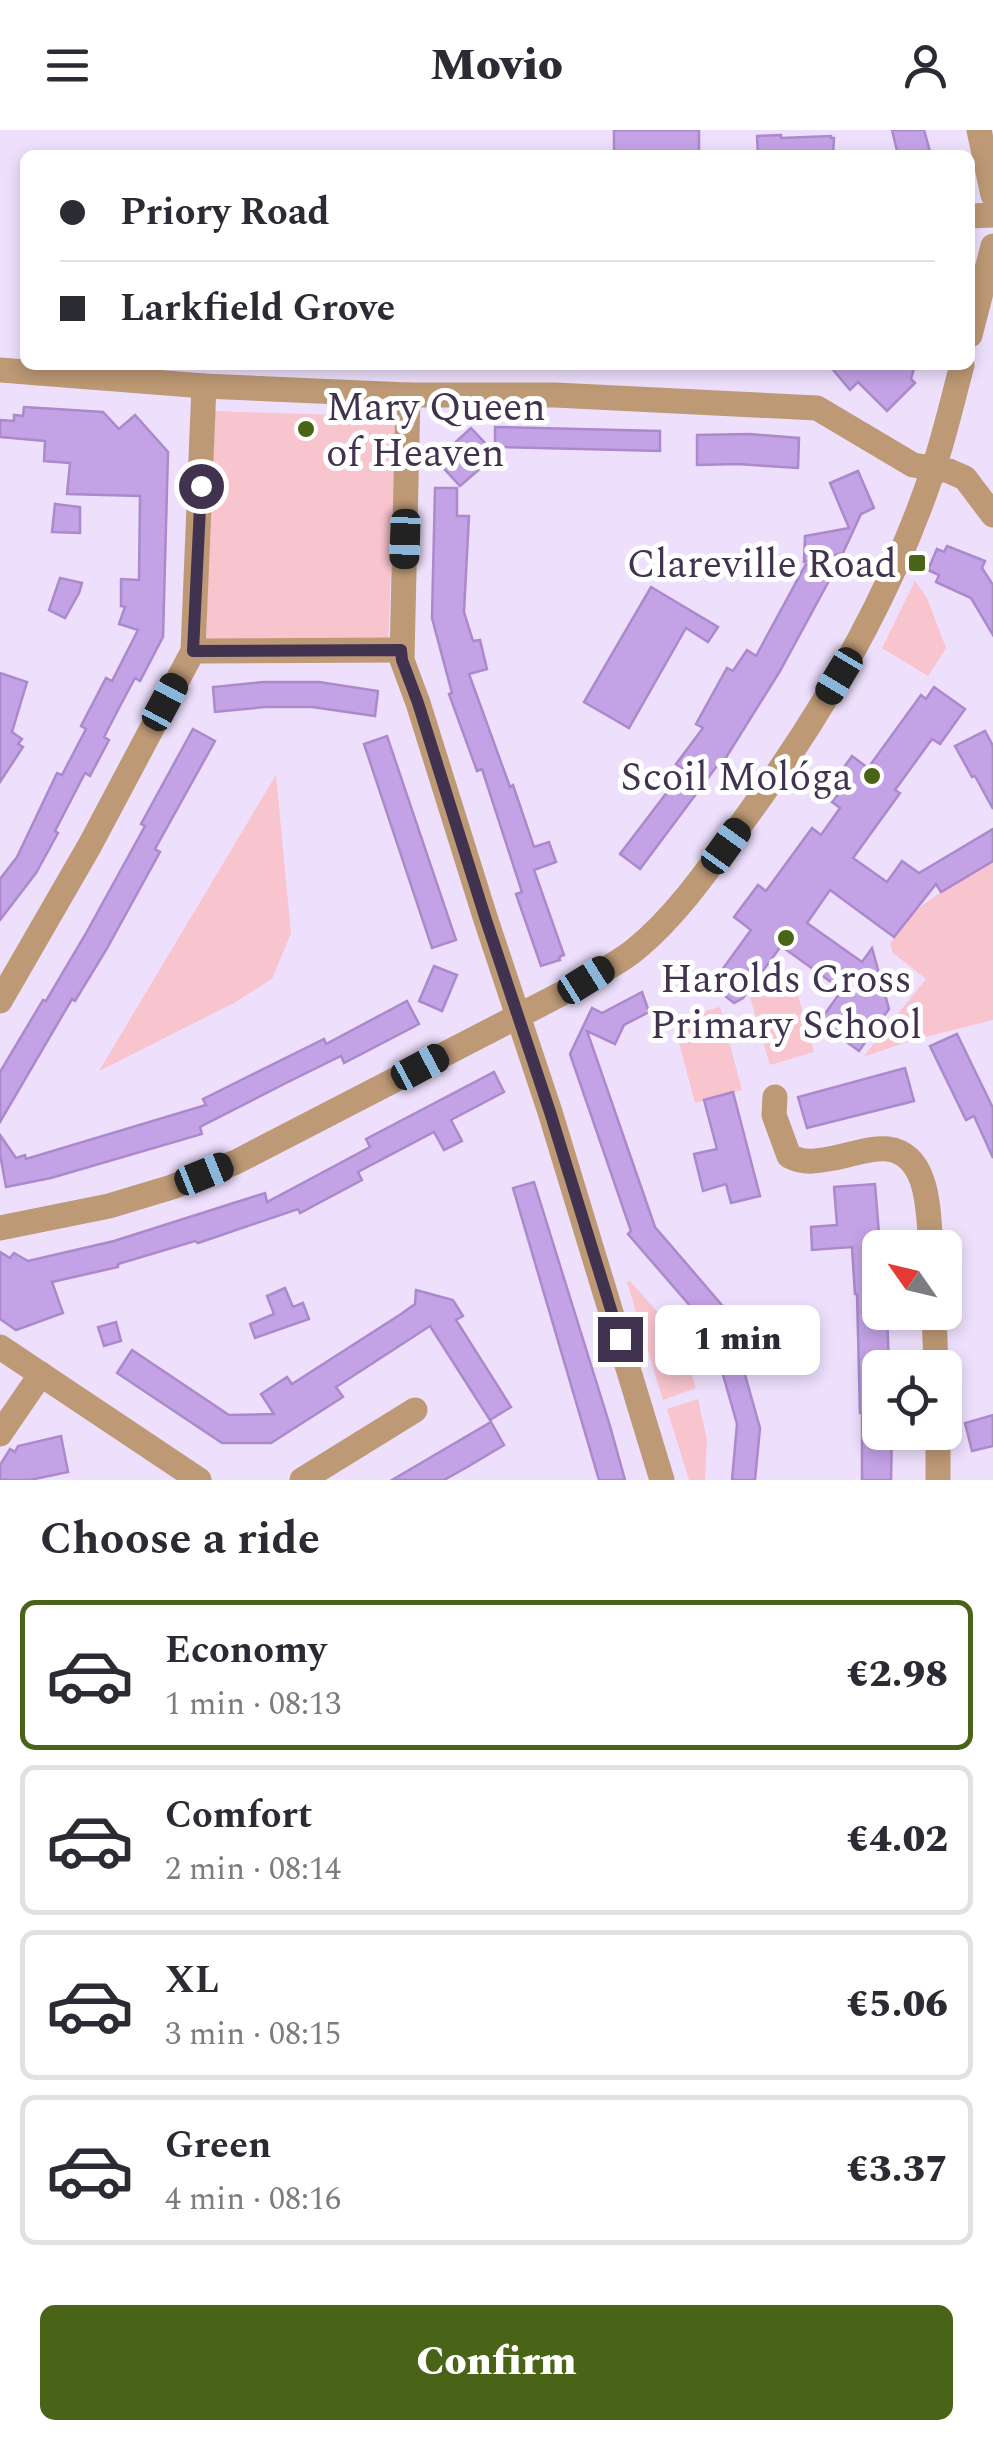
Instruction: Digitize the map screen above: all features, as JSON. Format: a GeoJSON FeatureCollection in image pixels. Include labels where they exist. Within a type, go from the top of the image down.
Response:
{"type":"FeatureCollection","features":[{"type":"Feature","properties":{"kind":"street"},"geometry":{"type":"LineString","coordinates":[[979,130],[993,195]]}},
{"type":"Feature","properties":{"kind":"street"},"geometry":{"type":"LineString","coordinates":[[975,316],[993,246]]}},
{"type":"Feature","properties":{"kind":"street"},"geometry":{"type":"LineString","coordinates":[[0,370],[204,386],[408,395],[555,394],[817,408],[913,465],[965,478],[993,516]]}},
{"type":"Feature","properties":{"kind":"street"},"geometry":{"type":"LineString","coordinates":[[0,1228],[109,1206],[236,1162],[586,980],[634,951],[718,856],[772,782],[839,676],[895,566],[933,468],[961,370]]}},
{"type":"Feature","properties":{"kind":"street"},"geometry":{"type":"LineString","coordinates":[[0,1001],[90,845],[193,651],[204,386]]}},
{"type":"Feature","properties":{"kind":"street"},"geometry":{"type":"LineString","coordinates":[[408,395],[402,660],[518,1014],[662,1480]]}},
{"type":"Feature","properties":{"kind":"street"},"geometry":{"type":"LineString","coordinates":[[193,651],[401,650]]}},
{"type":"Feature","properties":{"kind":"street"},"geometry":{"type":"LineString","coordinates":[[776,1097],[774,1114],[789,1156],[795,1160],[820,1161],[884,1148],[904,1156],[922,1177],[928,1230]]}},
{"type":"Feature","properties":{"kind":"street"},"geometry":{"type":"LineString","coordinates":[[0,1347],[199,1480]]}},
{"type":"Feature","properties":{"kind":"street"},"geometry":{"type":"LineString","coordinates":[[0,1434],[41,1374]]}},
{"type":"Feature","properties":{"kind":"street"},"geometry":{"type":"LineString","coordinates":[[302,1480],[415,1410]]}},
{"type":"Feature","properties":{"kind":"street"},"geometry":{"type":"LineString","coordinates":[[938,1450],[938,1480]]}},
{"type":"Feature","properties":{"kind":"shaded area"},"geometry":{"type":"Polygon","coordinates":[[[214,411],[397,417],[388,647],[206,640],[214,411]]]}},
{"type":"Feature","properties":{"kind":"shaded area"},"geometry":{"type":"Polygon","coordinates":[[[915,581],[927,598],[946,648],[928,676],[882,648],[915,581]]]}},
{"type":"Feature","properties":{"kind":"shaded area"},"geometry":{"type":"Polygon","coordinates":[[[276,775],[291,933],[272,979],[234,1003],[99,1071],[276,775]]]}},
{"type":"Feature","properties":{"kind":"shaded area"},"geometry":{"type":"Polygon","coordinates":[[[993,861],[993,1020],[863,1057],[926,979],[893,953],[890,944],[913,912],[993,861]]]}},
{"type":"Feature","properties":{"kind":"shaded area"},"geometry":{"type":"Polygon","coordinates":[[[794,981],[814,1052],[770,1065],[749,994],[794,981]]]}},
{"type":"Feature","properties":{"kind":"shaded area"},"geometry":{"type":"Polygon","coordinates":[[[720,1007],[742,1090],[695,1103],[673,1020],[720,1007]]]}},
{"type":"Feature","properties":{"kind":"shaded area"},"geometry":{"type":"Polygon","coordinates":[[[627,1282],[683,1348],[696,1388],[663,1400],[627,1282]]]}},
{"type":"Feature","properties":{"kind":"shaded area"},"geometry":{"type":"Polygon","coordinates":[[[698,1399],[707,1440],[705,1480],[689,1480],[667,1409],[698,1399]]]}},
{"type":"Feature","properties":{"kind":"building"},"geometry":{"type":"Polygon","coordinates":[[[614,130],[699,130],[699,150],[614,150],[614,130]]]}},
{"type":"Feature","properties":{"kind":"building"},"geometry":{"type":"Polygon","coordinates":[[[892,130],[924,130],[930,150],[897,150],[892,130]]]}},
{"type":"Feature","properties":{"kind":"building"},"geometry":{"type":"Polygon","coordinates":[[[757,136],[831,136],[833,150],[758,150],[757,136]]]}},
{"type":"Feature","properties":{"kind":"building"},"geometry":{"type":"Polygon","coordinates":[[[833,370],[914,370],[911,379],[915,383],[887,411],[858,382],[850,390],[833,370]]]}},
{"type":"Feature","properties":{"kind":"building"},"geometry":{"type":"Polygon","coordinates":[[[24,407],[103,412],[119,429],[135,415],[168,452],[163,637],[140,681],[135,678],[104,737],[109,740],[90,776],[85,773],[36,873],[0,920],[0,879],[17,857],[57,773],[62,775],[106,678],[112,681],[138,630],[119,624],[125,607],[121,606],[121,579],[139,580],[140,496],[67,494],[70,463],[44,461],[45,441],[0,437],[0,420],[14,421],[14,415],[23,416],[24,407]]]}},
{"type":"Feature","properties":{"kind":"building"},"geometry":{"type":"Polygon","coordinates":[[[495,427],[660,431],[660,451],[495,447],[495,427]]]}},
{"type":"Feature","properties":{"kind":"building"},"geometry":{"type":"Polygon","coordinates":[[[471,428],[487,445],[490,460],[460,486],[436,460],[471,428]]]}},
{"type":"Feature","properties":{"kind":"building"},"geometry":{"type":"Polygon","coordinates":[[[697,435],[799,438],[798,468],[697,465],[697,435]]]}},
{"type":"Feature","properties":{"kind":"building"},"geometry":{"type":"Polygon","coordinates":[[[858,471],[874,508],[861,514],[843,553],[804,562],[805,536],[849,528],[830,483],[858,471]]]}},
{"type":"Feature","properties":{"kind":"building"},"geometry":{"type":"Polygon","coordinates":[[[435,488],[457,488],[457,516],[469,516],[464,612],[473,641],[480,640],[487,669],[469,674],[534,847],[549,842],[556,862],[534,870],[564,955],[541,966],[516,894],[522,892],[482,769],[477,771],[449,694],[452,693],[432,618],[435,488]]]}},
{"type":"Feature","properties":{"kind":"building"},"geometry":{"type":"Polygon","coordinates":[[[55,504],[80,507],[80,533],[52,532],[55,504]]]}},
{"type":"Feature","properties":{"kind":"building"},"geometry":{"type":"Polygon","coordinates":[[[947,546],[985,561],[982,568],[993,585],[993,635],[971,598],[936,582],[939,575],[928,570],[937,549],[944,552],[947,546]]]}},
{"type":"Feature","properties":{"kind":"building"},"geometry":{"type":"Polygon","coordinates":[[[806,564],[831,577],[780,671],[722,764],[640,869],[620,854],[684,770],[676,764],[703,728],[696,724],[727,668],[733,671],[747,650],[756,656],[806,564]]]}},
{"type":"Feature","properties":{"kind":"building"},"geometry":{"type":"Polygon","coordinates":[[[60,578],[82,583],[65,618],[49,610],[60,578]]]}},
{"type":"Feature","properties":{"kind":"building"},"geometry":{"type":"Polygon","coordinates":[[[651,587],[718,627],[708,642],[686,628],[629,728],[584,702],[651,587]]]}},
{"type":"Feature","properties":{"kind":"building"},"geometry":{"type":"Polygon","coordinates":[[[0,673],[27,682],[12,732],[22,739],[18,744],[23,747],[0,782],[0,673]]]}},
{"type":"Feature","properties":{"kind":"building"},"geometry":{"type":"Polygon","coordinates":[[[319,682],[378,691],[375,716],[312,707],[215,712],[213,687],[319,682]]]}},
{"type":"Feature","properties":{"kind":"building"},"geometry":{"type":"Polygon","coordinates":[[[934,687],[965,709],[940,744],[932,739],[895,790],[900,793],[853,858],[887,882],[902,861],[919,873],[993,829],[993,861],[941,892],[936,884],[894,937],[830,890],[807,923],[862,962],[872,948],[889,1009],[859,1051],[819,1022],[842,990],[781,946],[743,998],[734,1003],[711,985],[751,930],[734,917],[758,885],[766,891],[812,828],[821,835],[840,808],[832,802],[841,791],[832,784],[852,756],[868,768],[921,695],[926,699],[934,687]]]}},
{"type":"Feature","properties":{"kind":"building"},"geometry":{"type":"Polygon","coordinates":[[[193,729],[215,741],[155,849],[160,852],[106,950],[75,1001],[72,999],[0,1122],[0,1072],[85,935],[193,729]]]}},
{"type":"Feature","properties":{"kind":"building"},"geometry":{"type":"Polygon","coordinates":[[[985,731],[993,746],[993,809],[955,746],[985,731]]]}},
{"type":"Feature","properties":{"kind":"building"},"geometry":{"type":"Polygon","coordinates":[[[387,736],[456,940],[432,948],[364,744],[387,736]]]}},
{"type":"Feature","properties":{"kind":"building"},"geometry":{"type":"Polygon","coordinates":[[[434,966],[457,975],[442,1011],[419,1001],[434,966]]]}},
{"type":"Feature","properties":{"kind":"building"},"geometry":{"type":"Polygon","coordinates":[[[642,992],[649,1012],[624,1025],[615,1044],[587,1031],[655,1227],[727,1311],[760,1428],[755,1480],[732,1480],[737,1424],[710,1329],[628,1234],[631,1231],[570,1054],[592,1008],[602,1013],[642,992]]]}},
{"type":"Feature","properties":{"kind":"building"},"geometry":{"type":"Polygon","coordinates":[[[407,1001],[419,1024],[344,1063],[341,1056],[286,1083],[200,1127],[202,1134],[51,1178],[6,1187],[0,1135],[16,1158],[25,1155],[26,1159],[206,1105],[203,1099],[324,1039],[326,1044],[407,1001]]]}},
{"type":"Feature","properties":{"kind":"building"},"geometry":{"type":"Polygon","coordinates":[[[957,1034],[993,1108],[993,1158],[974,1116],[966,1120],[930,1046],[957,1034]]]}},
{"type":"Feature","properties":{"kind":"building"},"geometry":{"type":"Polygon","coordinates":[[[905,1068],[914,1101],[807,1128],[798,1097],[905,1068]]]}},
{"type":"Feature","properties":{"kind":"building"},"geometry":{"type":"Polygon","coordinates":[[[494,1072],[504,1092],[451,1120],[462,1141],[444,1150],[434,1132],[358,1172],[362,1180],[300,1213],[298,1209],[118,1267],[52,1282],[63,1313],[16,1330],[0,1319],[0,1252],[10,1258],[14,1253],[28,1261],[114,1241],[265,1193],[267,1202],[370,1147],[366,1139],[494,1072]]]}},
{"type":"Feature","properties":{"kind":"building"},"geometry":{"type":"Polygon","coordinates":[[[733,1092],[760,1196],[731,1203],[726,1184],[703,1191],[694,1154],[717,1149],[704,1100],[733,1092]]]}},
{"type":"Feature","properties":{"kind":"building"},"geometry":{"type":"Polygon","coordinates":[[[534,1182],[625,1480],[599,1480],[513,1188],[534,1182]]]}},
{"type":"Feature","properties":{"kind":"building"},"geometry":{"type":"Polygon","coordinates":[[[875,1184],[879,1230],[862,1230],[862,1330],[888,1330],[888,1350],[862,1350],[862,1413],[852,1247],[812,1250],[811,1227],[837,1225],[834,1187],[875,1184]]]}},
{"type":"Feature","properties":{"kind":"building"},"geometry":{"type":"Polygon","coordinates":[[[285,1288],[293,1307],[303,1303],[309,1319],[255,1338],[250,1324],[274,1314],[267,1296],[285,1288]]]}},
{"type":"Feature","properties":{"kind":"building"},"geometry":{"type":"Polygon","coordinates":[[[416,1290],[453,1300],[463,1316],[456,1320],[511,1407],[490,1420],[430,1326],[336,1387],[343,1397],[271,1443],[222,1443],[117,1373],[132,1350],[229,1415],[274,1414],[261,1394],[287,1377],[292,1384],[401,1314],[415,1304],[416,1290]]]}},
{"type":"Feature","properties":{"kind":"building"},"geometry":{"type":"Polygon","coordinates":[[[116,1322],[121,1341],[104,1346],[98,1327],[116,1322]]]}},
{"type":"Feature","properties":{"kind":"building"},"geometry":{"type":"Polygon","coordinates":[[[993,1415],[993,1446],[972,1451],[965,1423],[993,1415]]]}},
{"type":"Feature","properties":{"kind":"building"},"geometry":{"type":"Polygon","coordinates":[[[491,1422],[504,1445],[469,1466],[444,1480],[392,1480],[491,1422]]]}},
{"type":"Feature","properties":{"kind":"building"},"geometry":{"type":"Polygon","coordinates":[[[61,1436],[68,1472],[30,1480],[0,1480],[0,1465],[10,1449],[15,1452],[18,1446],[61,1436]]]}},
{"type":"Feature","properties":{"kind":"building"},"geometry":{"type":"Polygon","coordinates":[[[862,1450],[892,1450],[891,1480],[862,1480],[862,1450]]]}},
{"type":"Feature","properties":{"kind":"place","name":"Mary Queen of Heaven"},"geometry":{"type":"Point","coordinates":[306,429]}},
{"type":"Feature","properties":{"kind":"place","name":"Clareville Road"},"geometry":{"type":"Point","coordinates":[917,563]}},
{"type":"Feature","properties":{"kind":"place","name":"Scoil Mológa"},"geometry":{"type":"Point","coordinates":[872,776]}},
{"type":"Feature","properties":{"kind":"place","name":"Harolds Cross Primary School"},"geometry":{"type":"Point","coordinates":[786,938]}},
{"type":"Feature","properties":{"kind":"route"},"geometry":{"type":"LineString","coordinates":[[201,486],[193,651],[401,650],[620,1339]]}}]}
